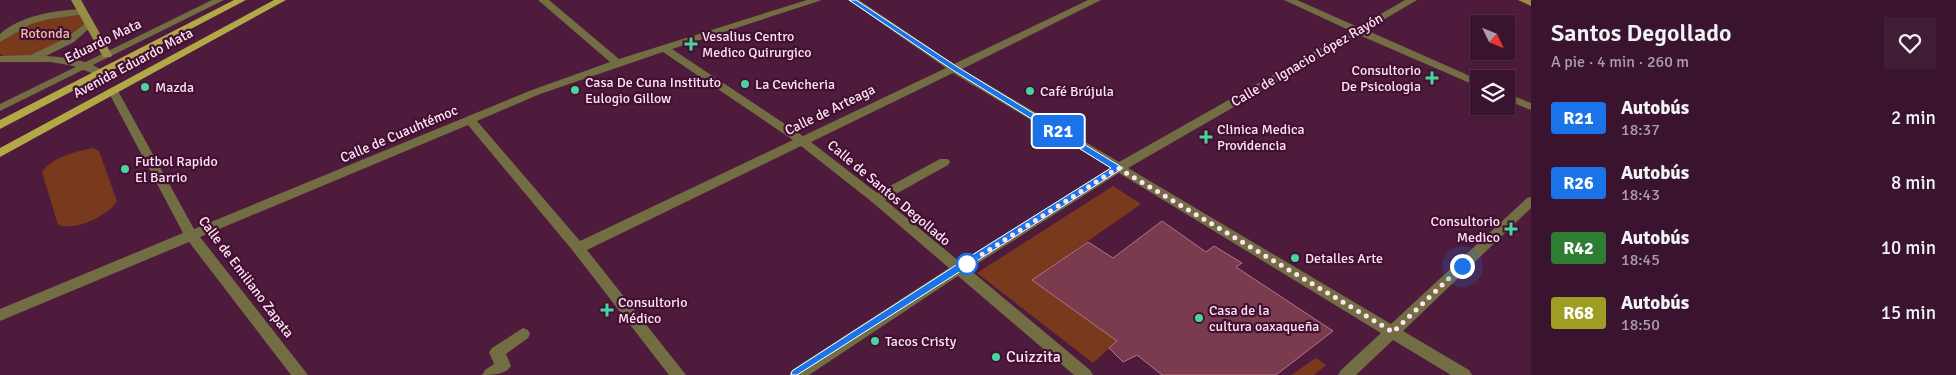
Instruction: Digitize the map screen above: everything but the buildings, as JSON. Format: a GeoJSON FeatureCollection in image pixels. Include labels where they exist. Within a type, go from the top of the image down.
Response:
{"type":"FeatureCollection","features":[{"type":"Feature","properties":{"kind":"main road"},"geometry":{"type":"LineString","coordinates":[[76,0],[81,12],[107,55]]}},
{"type":"Feature","properties":{"kind":"main road","name":"Avenida Eduardo Mata"},"geometry":{"type":"LineString","coordinates":[[0,124],[241,0]]}},
{"type":"Feature","properties":{"kind":"main road","name":"Avenida Eduardo Mata"},"geometry":{"type":"LineString","coordinates":[[0,153],[281,0]]}},
{"type":"Feature","properties":{"kind":"main road"},"geometry":{"type":"LineString","coordinates":[[1523,0],[1531,3]]}},
{"type":"Feature","properties":{"kind":"street","name":"Eduardo Mata"},"geometry":{"type":"LineString","coordinates":[[0,108],[219,0]]}},
{"type":"Feature","properties":{"kind":"street"},"geometry":{"type":"LineString","coordinates":[[543,0],[617,63]]}},
{"type":"Feature","properties":{"kind":"street","name":"Calle de Cuauhtémoc"},"geometry":{"type":"LineString","coordinates":[[0,315],[192,237],[536,92],[617,63],[817,0]]}},
{"type":"Feature","properties":{"kind":"street"},"geometry":{"type":"LineString","coordinates":[[853,0],[954,68],[1464,375]]}},
{"type":"Feature","properties":{"kind":"street","name":"Calle de Arteaga"},"geometry":{"type":"LineString","coordinates":[[578,248],[1096,0]]}},
{"type":"Feature","properties":{"kind":"street"},"geometry":{"type":"LineString","coordinates":[[1289,0],[1470,80]]}},
{"type":"Feature","properties":{"kind":"street","name":"Calle de Ignacio López Rayón"},"geometry":{"type":"LineString","coordinates":[[797,375],[957,270],[1118,168],[1412,0]]}},
{"type":"Feature","properties":{"kind":"street"},"geometry":{"type":"LineString","coordinates":[[2,35],[44,15],[81,12]]}},
{"type":"Feature","properties":{"kind":"street"},"geometry":{"type":"LineString","coordinates":[[33,58],[70,40],[89,24]]}},
{"type":"Feature","properties":{"kind":"street","name":"Calle de Santos Degollado"},"geometry":{"type":"LineString","coordinates":[[664,48],[801,140],[876,199],[957,270],[1085,375]]}},
{"type":"Feature","properties":{"kind":"street"},"geometry":{"type":"LineString","coordinates":[[0,59],[33,58],[67,61],[86,66],[100,73]]}},
{"type":"Feature","properties":{"kind":"street","name":"Calle de Emiliano Zapata"},"geometry":{"type":"LineString","coordinates":[[113,90],[192,237],[300,375]]}},
{"type":"Feature","properties":{"kind":"street"},"geometry":{"type":"LineString","coordinates":[[1515,100],[1531,107]]}},
{"type":"Feature","properties":{"kind":"street"},"geometry":{"type":"LineString","coordinates":[[470,120],[578,248],[678,375]]}},
{"type":"Feature","properties":{"kind":"street"},"geometry":{"type":"LineString","coordinates":[[876,199],[944,162]]}},
{"type":"Feature","properties":{"kind":"street"},"geometry":{"type":"LineString","coordinates":[[1346,375],[1531,201]]}},
{"type":"Feature","properties":{"kind":"street"},"geometry":{"type":"LineString","coordinates":[[490,375],[503,366],[497,352],[522,334]]}},
{"type":"Feature","properties":{"kind":"green space","name":"Rotonda"},"geometry":{"type":"Polygon","coordinates":[[[81,12],[87,25],[62,45],[45,52],[24,57],[7,57],[0,54],[0,41],[44,16],[81,12]]]}},
{"type":"Feature","properties":{"kind":"green space"},"geometry":{"type":"Polygon","coordinates":[[[93,148],[99,151],[117,201],[107,212],[91,221],[74,226],[58,225],[42,172],[58,159],[72,153],[93,148]]]}},
{"type":"Feature","properties":{"kind":"green space"},"geometry":{"type":"Polygon","coordinates":[[[1113,186],[1141,204],[1032,280],[1117,341],[1093,363],[977,273],[1113,186]]]}},
{"type":"Feature","properties":{"kind":"green space"},"geometry":{"type":"Polygon","coordinates":[[[1316,358],[1326,365],[1314,375],[1291,375],[1316,358]]]}},
{"type":"Feature","properties":{"kind":"bus line","name":"R21"},"geometry":{"type":"LineString","coordinates":[[797,375],[957,270],[1118,168],[954,68],[853,0]]}},
{"type":"Feature","properties":{"kind":"place","name":"Vesalius Centro Medico Quirurgico"},"geometry":{"type":"Point","coordinates":[691,44]}},
{"type":"Feature","properties":{"kind":"place","name":"Consultorio De Psicologia"},"geometry":{"type":"Point","coordinates":[1432,78]}},
{"type":"Feature","properties":{"kind":"place","name":"La Cevicheria"},"geometry":{"type":"Point","coordinates":[745,84]}},
{"type":"Feature","properties":{"kind":"place","name":"Mazda"},"geometry":{"type":"Point","coordinates":[145,87]}},
{"type":"Feature","properties":{"kind":"place","name":"Casa De Cuna Instituto Eulogio Gillow"},"geometry":{"type":"Point","coordinates":[575,90]}},
{"type":"Feature","properties":{"kind":"place","name":"Café Brújula"},"geometry":{"type":"Point","coordinates":[1030,91]}},
{"type":"Feature","properties":{"kind":"place","name":"Clinica Medica Providencia"},"geometry":{"type":"Point","coordinates":[1206,137]}},
{"type":"Feature","properties":{"kind":"place","name":"Futbol Rapido El Barrio"},"geometry":{"type":"Point","coordinates":[125,169]}},
{"type":"Feature","properties":{"kind":"place","name":"Consultorio Medico"},"geometry":{"type":"Point","coordinates":[1511,229]}},
{"type":"Feature","properties":{"kind":"place","name":"Detalles Arte"},"geometry":{"type":"Point","coordinates":[1295,258]}},
{"type":"Feature","properties":{"kind":"place","name":"Consultorio Médico"},"geometry":{"type":"Point","coordinates":[607,310]}},
{"type":"Feature","properties":{"kind":"place","name":"Casa de la cultura oaxaqueña"},"geometry":{"type":"Point","coordinates":[1199,318]}},
{"type":"Feature","properties":{"kind":"place","name":"Tacos Cristy"},"geometry":{"type":"Point","coordinates":[875,341]}},
{"type":"Feature","properties":{"kind":"place","name":"Cuizzita"},"geometry":{"type":"Point","coordinates":[996,357]}},
{"type":"Feature","properties":{"kind":"route"},"geometry":{"type":"LineString","coordinates":[[967,264],[1118,168],[1393,332],[1462,266]]}}]}
